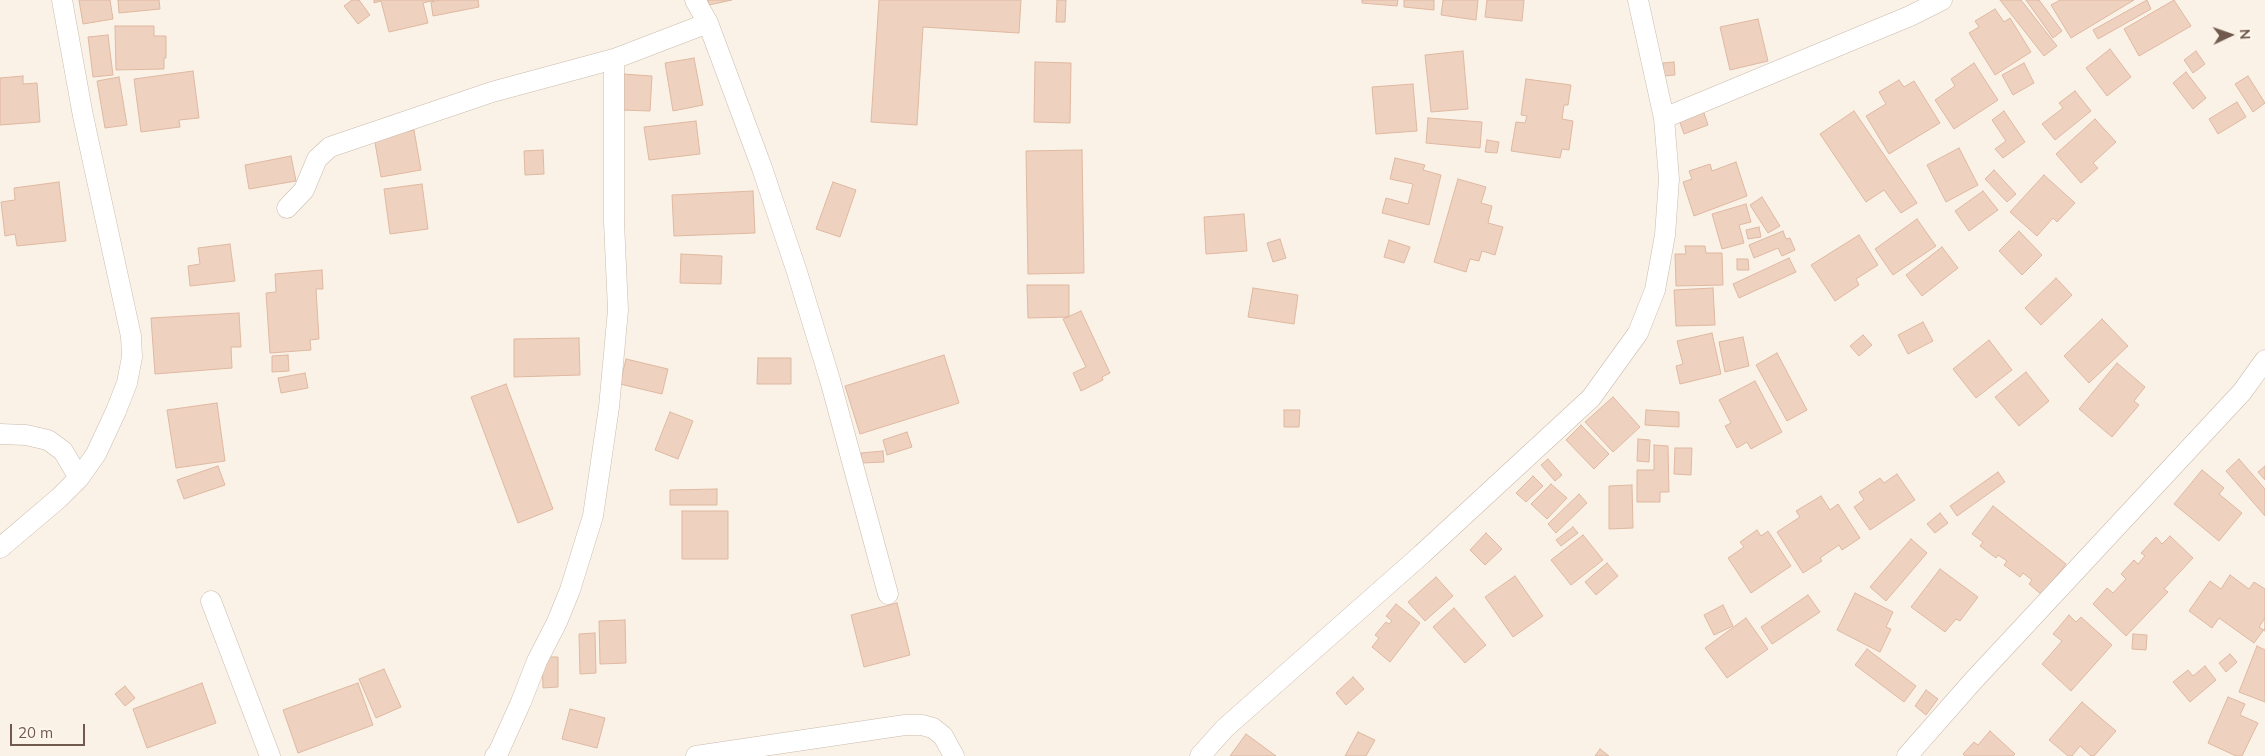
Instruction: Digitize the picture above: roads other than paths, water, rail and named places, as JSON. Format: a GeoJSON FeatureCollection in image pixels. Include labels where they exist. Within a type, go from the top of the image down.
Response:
{"type":"FeatureCollection","features":[{"type":"Feature","properties":{"kind":"street"},"geometry":{"type":"LineString","coordinates":[[0,548],[80,478],[96,454],[116,411],[126,383],[132,357],[131,336],[82,116],[62,0]]}},
{"type":"Feature","properties":{"kind":"street"},"geometry":{"type":"LineString","coordinates":[[695,0],[708,24],[762,168],[797,272],[830,380],[888,594]]}},
{"type":"Feature","properties":{"kind":"street"},"geometry":{"type":"LineString","coordinates":[[1200,756],[1225,728],[1407,568],[1591,398],[1638,333],[1656,290],[1665,235],[1669,179],[1664,118],[1638,0]]}},
{"type":"Feature","properties":{"kind":"street"},"geometry":{"type":"LineString","coordinates":[[1664,118],[1910,16],[1942,0]]}},
{"type":"Feature","properties":{"kind":"street"},"geometry":{"type":"LineString","coordinates":[[287,208],[304,190],[316,159],[330,147],[492,92],[614,59],[708,24]]}},
{"type":"Feature","properties":{"kind":"street"},"geometry":{"type":"LineString","coordinates":[[494,756],[498,753],[537,661],[557,622],[570,590],[593,516],[609,407],[618,310],[614,222],[614,59]]}},
{"type":"Feature","properties":{"kind":"street"},"geometry":{"type":"LineString","coordinates":[[1907,756],[1973,681],[2242,392],[2265,360]]}},
{"type":"Feature","properties":{"kind":"street"},"geometry":{"type":"LineString","coordinates":[[0,434],[26,435],[48,440],[63,451],[80,478]]}},
{"type":"Feature","properties":{"kind":"street"},"geometry":{"type":"LineString","coordinates":[[211,601],[270,756]]}},
{"type":"Feature","properties":{"kind":"street"},"geometry":{"type":"LineString","coordinates":[[696,756],[905,725],[922,725],[933,728],[943,736],[954,756]]}}]}
